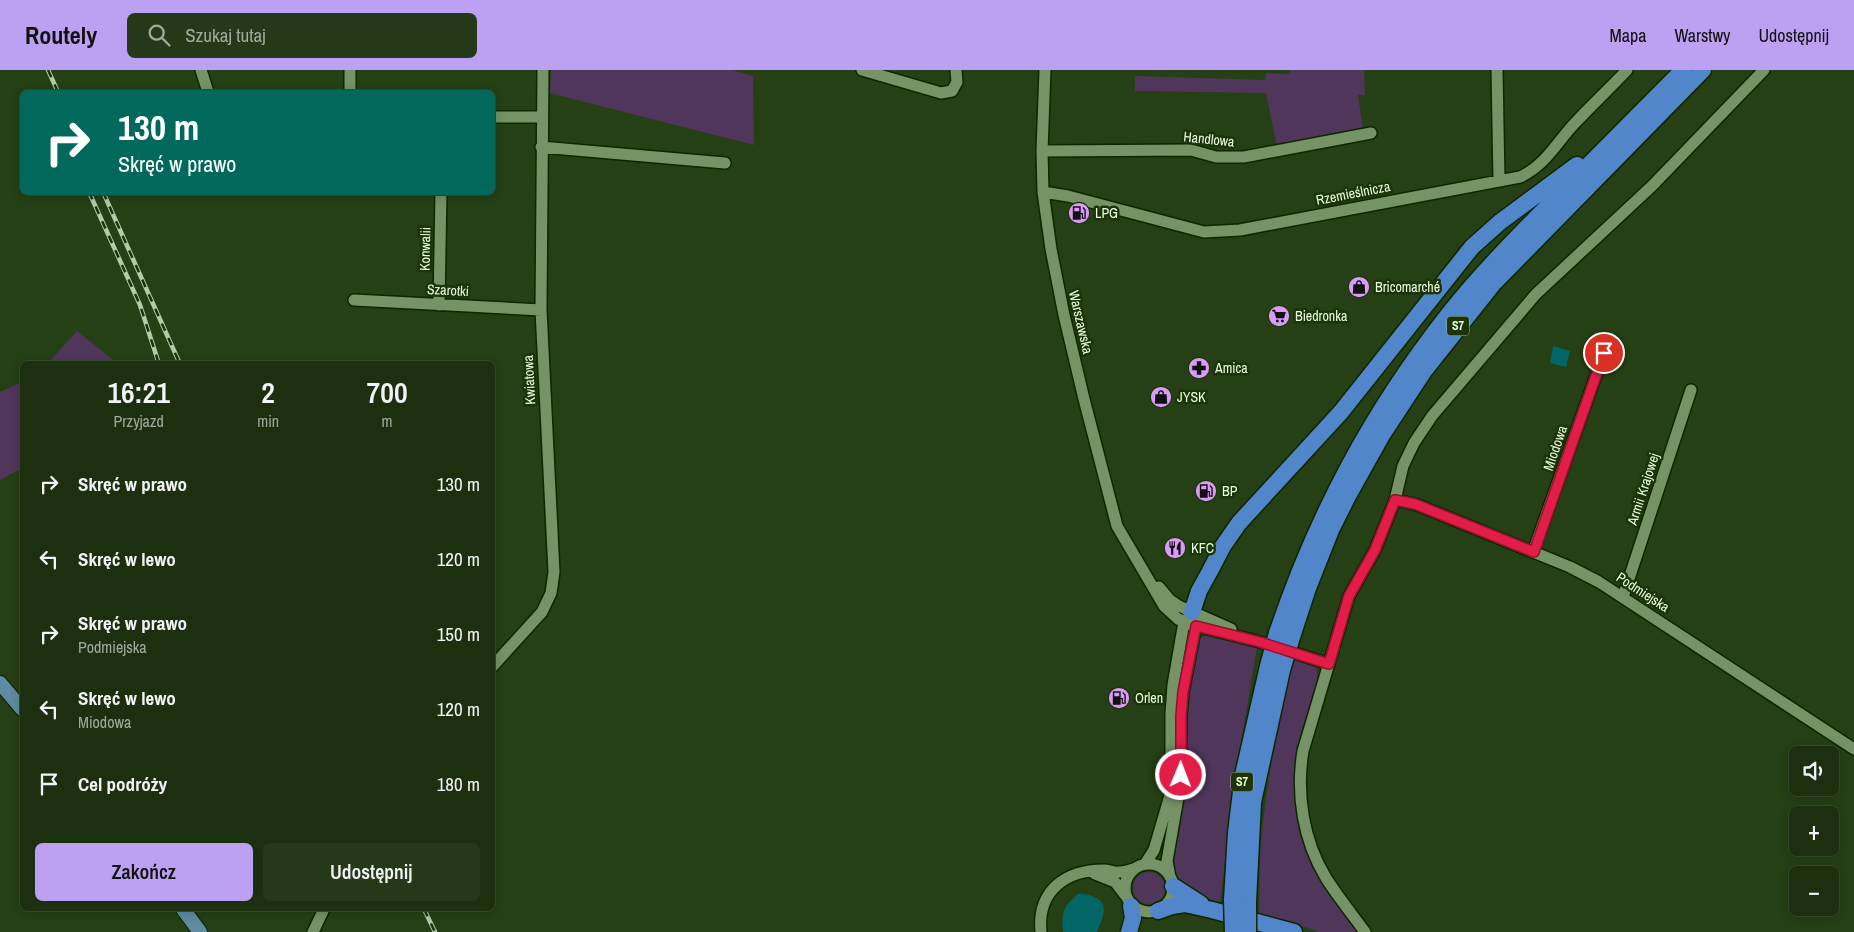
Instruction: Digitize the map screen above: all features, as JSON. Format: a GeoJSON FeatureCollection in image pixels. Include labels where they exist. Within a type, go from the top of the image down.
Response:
{"type":"FeatureCollection","features":[{"type":"Feature","properties":{"kind":"highway","name":"S7"},"geometry":{"type":"LineString","coordinates":[[1232,932],[1240,901],[1253,802],[1275,668],[1296,580],[1336,488],[1391,393],[1448,314],[1525,229],[1683,70]]}},
{"type":"Feature","properties":{"kind":"highway","name":"S7"},"geometry":{"type":"LineString","coordinates":[[1284,635],[1349,494],[1382,435],[1424,371],[1493,284],[1703,70]]}},
{"type":"Feature","properties":{"kind":"highway"},"geometry":{"type":"LineString","coordinates":[[1191,620],[1200,591],[1210,571],[1223,546],[1239,524],[1365,383],[1472,247],[1500,222],[1622,130]]}},
{"type":"Feature","properties":{"kind":"highway"},"geometry":{"type":"LineString","coordinates":[[1172,882],[1185,895],[1212,910]]}},
{"type":"Feature","properties":{"kind":"highway"},"geometry":{"type":"LineString","coordinates":[[1128,900],[1133,918],[1129,932]]}},
{"type":"Feature","properties":{"kind":"highway","name":"S7"},"geometry":{"type":"LineString","coordinates":[[1240,901],[1248,932]]}},
{"type":"Feature","properties":{"kind":"highway"},"geometry":{"type":"LineString","coordinates":[[1158,911],[1185,904],[1294,932]]}},
{"type":"Feature","properties":{"kind":"main road"},"geometry":{"type":"LineString","coordinates":[[0,683],[20,707]]}},
{"type":"Feature","properties":{"kind":"main road"},"geometry":{"type":"LineString","coordinates":[[184,911],[200,932]]}},
{"type":"Feature","properties":{"kind":"street"},"geometry":{"type":"LineString","coordinates":[[201,70],[207,90]]}},
{"type":"Feature","properties":{"kind":"street"},"geometry":{"type":"LineString","coordinates":[[350,70],[350,90]]}},
{"type":"Feature","properties":{"kind":"street","name":"Kwiatowa"},"geometry":{"type":"LineString","coordinates":[[495,664],[542,612],[551,593],[554,572],[540,310],[543,70]]}},
{"type":"Feature","properties":{"kind":"street"},"geometry":{"type":"LineString","coordinates":[[862,70],[941,93],[952,91],[957,82],[956,70]]}},
{"type":"Feature","properties":{"kind":"street","name":"Warszawska"},"geometry":{"type":"LineString","coordinates":[[1045,70],[1042,151],[1043,192],[1050,249],[1064,315],[1117,526],[1143,570],[1191,620],[1329,664]]}},
{"type":"Feature","properties":{"kind":"street"},"geometry":{"type":"LineString","coordinates":[[1497,70],[1499,180]]}},
{"type":"Feature","properties":{"kind":"street","name":"Rzemieślnicza"},"geometry":{"type":"LineString","coordinates":[[1043,192],[1068,196],[1204,232],[1240,230],[1520,177],[1533,171],[1542,163],[1577,121],[1627,70]]}},
{"type":"Feature","properties":{"kind":"street"},"geometry":{"type":"LineString","coordinates":[[1365,932],[1326,878],[1309,839],[1300,795],[1299,773],[1302,751],[1349,596],[1375,550],[1395,500],[1402,466],[1414,443],[1432,416],[1530,301],[1652,186],[1764,70]]}},
{"type":"Feature","properties":{"kind":"street"},"geometry":{"type":"LineString","coordinates":[[495,117],[542,117]]}},
{"type":"Feature","properties":{"kind":"street","name":"Handlowa"},"geometry":{"type":"LineString","coordinates":[[1042,151],[1191,150],[1216,157],[1244,157],[1371,133]]}},
{"type":"Feature","properties":{"kind":"street"},"geometry":{"type":"LineString","coordinates":[[542,147],[725,164]]}},
{"type":"Feature","properties":{"kind":"street","name":"Konwalii"},"geometry":{"type":"LineString","coordinates":[[439,305],[441,195]]}},
{"type":"Feature","properties":{"kind":"street","name":"Szarotki"},"geometry":{"type":"LineString","coordinates":[[354,300],[540,310]]}},
{"type":"Feature","properties":{"kind":"street","name":"Miodowa"},"geometry":{"type":"LineString","coordinates":[[1534,552],[1604,353]]}},
{"type":"Feature","properties":{"kind":"street","name":"Armii Krajowej"},"geometry":{"type":"LineString","coordinates":[[1623,597],[1691,390]]}},
{"type":"Feature","properties":{"kind":"street","name":"Podmiejska"},"geometry":{"type":"LineString","coordinates":[[1395,500],[1415,504],[1534,552],[1594,579],[1854,749]]}},
{"type":"Feature","properties":{"kind":"street"},"geometry":{"type":"LineString","coordinates":[[1041,932],[1040,917],[1049,894],[1058,884],[1067,878],[1088,872],[1103,870],[1118,873],[1134,869],[1145,864],[1154,850],[1171,792],[1171,714],[1174,685],[1191,620]]}},
{"type":"Feature","properties":{"kind":"street"},"geometry":{"type":"LineString","coordinates":[[1088,872],[1115,882],[1128,900],[1144,912],[1158,911],[1170,901],[1172,882],[1167,861],[1180,786],[1181,716],[1191,620]]}},
{"type":"Feature","properties":{"kind":"street"},"geometry":{"type":"LineString","coordinates":[[1145,864],[1160,867],[1172,882]]}},
{"type":"Feature","properties":{"kind":"street"},"geometry":{"type":"LineString","coordinates":[[1128,900],[1126,880],[1134,869]]}},
{"type":"Feature","properties":{"kind":"street"},"geometry":{"type":"LineString","coordinates":[[313,932],[323,911]]}},
{"type":"Feature","properties":{"kind":"shaded area"},"geometry":{"type":"Polygon","coordinates":[[[551,70],[732,70],[753,76],[754,145],[550,93],[551,70]]]}},
{"type":"Feature","properties":{"kind":"shaded area"},"geometry":{"type":"Polygon","coordinates":[[[1290,70],[1364,70],[1365,95],[1358,95],[1363,130],[1277,148],[1266,93],[1135,91],[1135,76],[1265,80],[1266,73],[1289,74],[1290,70]]]}},
{"type":"Feature","properties":{"kind":"shaded area"},"geometry":{"type":"Polygon","coordinates":[[[77,331],[115,361],[50,361],[77,331]]]}},
{"type":"Feature","properties":{"kind":"shaded area"},"geometry":{"type":"Polygon","coordinates":[[[20,383],[20,469],[0,480],[0,392],[20,383]]]}},
{"type":"Feature","properties":{"kind":"shaded area"},"geometry":{"type":"Polygon","coordinates":[[[1210,634],[1257,647],[1236,773],[1220,903],[1189,890],[1179,880],[1170,863],[1185,715],[1198,639],[1210,634]]]}},
{"type":"Feature","properties":{"kind":"shaded area"},"geometry":{"type":"Polygon","coordinates":[[[1295,658],[1316,667],[1317,674],[1316,690],[1302,729],[1295,765],[1296,802],[1302,839],[1316,873],[1358,932],[1319,932],[1281,919],[1259,915],[1260,851],[1266,796],[1278,727],[1295,658]]]}},
{"type":"Feature","properties":{"kind":"shaded area"},"geometry":{"type":"Polygon","coordinates":[[[1149,872],[1160,877],[1165,888],[1160,899],[1149,904],[1138,899],[1133,888],[1138,877],[1149,872]]]}},
{"type":"Feature","properties":{"kind":"water"},"geometry":{"type":"Polygon","coordinates":[[[1553,346],[1570,351],[1566,367],[1550,363],[1553,346]]]}},
{"type":"Feature","properties":{"kind":"water"},"geometry":{"type":"Polygon","coordinates":[[[1078,894],[1090,895],[1099,900],[1104,907],[1097,932],[1063,932],[1062,919],[1064,910],[1078,894]]]}},
{"type":"Feature","properties":{"kind":"railway"},"geometry":{"type":"LineString","coordinates":[[48,70],[57,90]]}},
{"type":"Feature","properties":{"kind":"railway"},"geometry":{"type":"LineString","coordinates":[[90,195],[140,305],[158,361]]}},
{"type":"Feature","properties":{"kind":"railway"},"geometry":{"type":"LineString","coordinates":[[104,195],[179,361]]}},
{"type":"Feature","properties":{"kind":"railway"},"geometry":{"type":"LineString","coordinates":[[425,911],[435,932]]}},
{"type":"Feature","properties":{"kind":"place","name":"LPG"},"geometry":{"type":"Point","coordinates":[1079,213]}},
{"type":"Feature","properties":{"kind":"place","name":"Bricomarché"},"geometry":{"type":"Point","coordinates":[1359,287]}},
{"type":"Feature","properties":{"kind":"place","name":"Biedronka"},"geometry":{"type":"Point","coordinates":[1279,316]}},
{"type":"Feature","properties":{"kind":"place","name":"Amica"},"geometry":{"type":"Point","coordinates":[1199,368]}},
{"type":"Feature","properties":{"kind":"place","name":"JYSK"},"geometry":{"type":"Point","coordinates":[1161,397]}},
{"type":"Feature","properties":{"kind":"place","name":"BP"},"geometry":{"type":"Point","coordinates":[1206,491]}},
{"type":"Feature","properties":{"kind":"place","name":"KFC"},"geometry":{"type":"Point","coordinates":[1175,548]}},
{"type":"Feature","properties":{"kind":"place","name":"Orlen"},"geometry":{"type":"Point","coordinates":[1119,698]}},
{"type":"Feature","properties":{"kind":"route"},"geometry":{"type":"LineString","coordinates":[[1181,775],[1183,692],[1196,626],[1260,642],[1329,664],[1349,596],[1375,550],[1395,500],[1415,504],[1534,552],[1604,353]]}}]}
